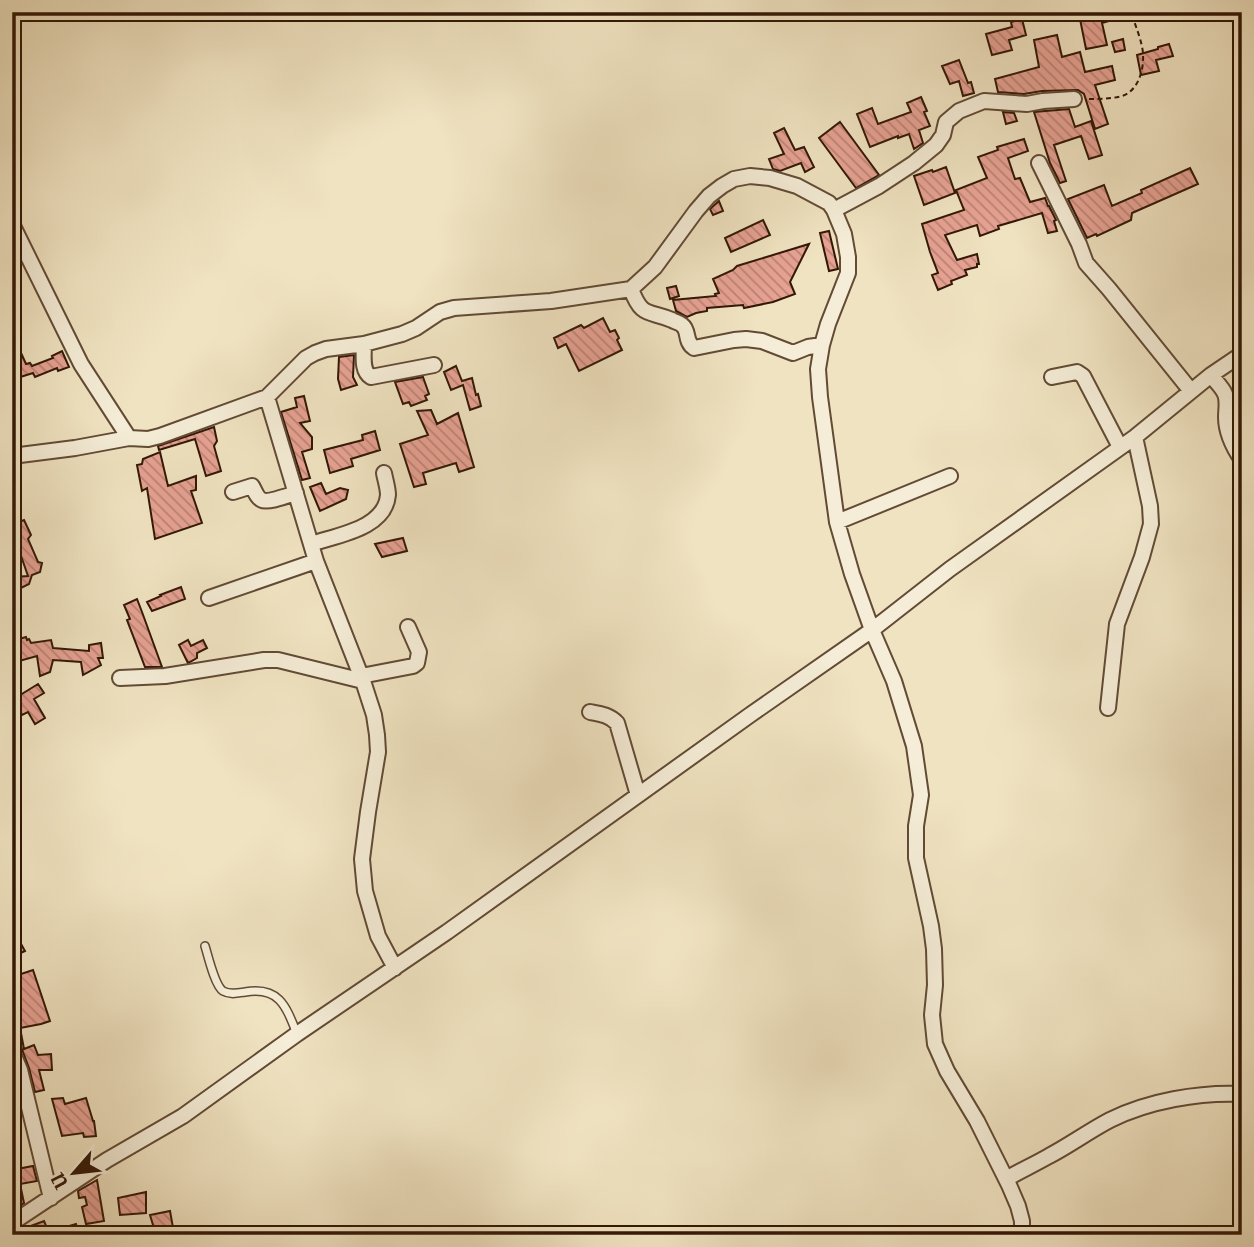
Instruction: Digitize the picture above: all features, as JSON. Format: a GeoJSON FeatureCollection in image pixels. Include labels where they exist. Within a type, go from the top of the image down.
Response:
{"type":"FeatureCollection","features":[{"type":"Feature","properties":{"kind":"street"},"geometry":{"type":"LineString","coordinates":[[834,210],[879,186],[914,163],[936,145],[943,135],[946,122],[959,111],[984,101],[1027,104],[1074,99]]}},
{"type":"Feature","properties":{"kind":"street"},"geometry":{"type":"LineString","coordinates":[[1039,163],[1086,263],[1191,391]]}},
{"type":"Feature","properties":{"kind":"street"},"geometry":{"type":"LineString","coordinates":[[12,456],[129,438],[148,439],[160,436],[267,397],[306,358],[316,353],[402,334],[440,312],[454,308],[551,301],[631,289],[655,267],[709,196],[734,180],[750,176],[770,178],[797,186],[829,203],[844,234],[848,257],[848,273],[828,324],[818,369],[837,522],[852,573],[872,631],[894,681],[914,746],[921,795],[916,826],[916,858],[934,949],[932,1015],[935,1044],[1006,1179],[1018,1206],[1022,1235]]}},
{"type":"Feature","properties":{"kind":"street"},"geometry":{"type":"LineString","coordinates":[[12,224],[81,364],[129,438]]}},
{"type":"Feature","properties":{"kind":"street"},"geometry":{"type":"LineString","coordinates":[[631,289],[635,302],[646,313],[665,317],[682,325],[687,332],[690,346],[694,348],[746,339],[762,341],[793,353],[822,345]]}},
{"type":"Feature","properties":{"kind":"street"},"geometry":{"type":"LineString","coordinates":[[364,344],[364,368],[366,375],[371,377],[434,365]]}},
{"type":"Feature","properties":{"kind":"street"},"geometry":{"type":"LineString","coordinates":[[12,1223],[107,1160],[183,1116],[872,631],[950,569],[1135,437],[1211,375],[1242,354]]}},
{"type":"Feature","properties":{"kind":"street"},"geometry":{"type":"LineString","coordinates":[[1052,377],[1077,372],[1083,376],[1120,447]]}},
{"type":"Feature","properties":{"kind":"street"},"geometry":{"type":"LineString","coordinates":[[1211,375],[1225,394],[1229,436],[1242,460]]}},
{"type":"Feature","properties":{"kind":"street"},"geometry":{"type":"LineString","coordinates":[[267,397],[316,561],[374,715],[378,752],[362,859],[365,891],[378,936],[394,968]]}},
{"type":"Feature","properties":{"kind":"street"},"geometry":{"type":"LineString","coordinates":[[1108,708],[1117,624],[1142,557],[1151,524],[1150,506],[1135,437]]}},
{"type":"Feature","properties":{"kind":"street"},"geometry":{"type":"LineString","coordinates":[[311,544],[371,523],[383,511],[388,495],[383,472]]}},
{"type":"Feature","properties":{"kind":"street"},"geometry":{"type":"LineString","coordinates":[[837,522],[950,476]]}},
{"type":"Feature","properties":{"kind":"street"},"geometry":{"type":"LineString","coordinates":[[233,492],[252,486],[262,501],[296,493]]}},
{"type":"Feature","properties":{"kind":"street"},"geometry":{"type":"LineString","coordinates":[[209,598],[316,561]]}},
{"type":"Feature","properties":{"kind":"street"},"geometry":{"type":"LineString","coordinates":[[120,678],[165,676],[278,660],[362,679],[417,663],[419,652],[408,627]]}},
{"type":"Feature","properties":{"kind":"street"},"geometry":{"type":"LineString","coordinates":[[590,712],[604,714],[617,723],[638,795]]}},
{"type":"Feature","properties":{"kind":"street"},"geometry":{"type":"LineString","coordinates":[[12,1051],[20,1070],[51,1198]]}},
{"type":"Feature","properties":{"kind":"street"},"geometry":{"type":"LineString","coordinates":[[1006,1179],[1110,1120],[1133,1110],[1172,1100],[1242,1094]]}},
{"type":"Feature","properties":{"kind":"lane"},"geometry":{"type":"LineString","coordinates":[[205,946],[218,985],[223,991],[234,994],[253,990],[271,993],[282,1001],[297,1034]]}},
{"type":"Feature","properties":{"kind":"path"},"geometry":{"type":"LineString","coordinates":[[1074,99],[1125,96],[1136,87],[1143,54],[1131,12]]}},
{"type":"Feature","properties":{"kind":"building"},"geometry":{"type":"Polygon","coordinates":[[[1129,12],[1129,15],[1102,23],[1107,45],[1086,49],[1079,14],[1129,12]]]}},
{"type":"Feature","properties":{"kind":"building"},"geometry":{"type":"Polygon","coordinates":[[[1022,19],[1026,35],[1009,40],[1012,50],[992,55],[986,34],[1012,27],[1011,22],[1022,19]]]}},
{"type":"Feature","properties":{"kind":"building"},"geometry":{"type":"Polygon","coordinates":[[[1057,35],[1062,57],[1080,52],[1085,72],[1112,66],[1115,80],[1095,85],[1108,124],[1095,129],[1084,94],[1078,90],[1024,94],[998,92],[995,79],[1039,67],[1034,40],[1057,35]]]}},
{"type":"Feature","properties":{"kind":"building"},"geometry":{"type":"Polygon","coordinates":[[[1123,39],[1125,50],[1115,52],[1112,42],[1123,39]]]}},
{"type":"Feature","properties":{"kind":"building"},"geometry":{"type":"Polygon","coordinates":[[[1169,44],[1173,56],[1156,60],[1159,71],[1141,75],[1137,55],[1169,44]]]}},
{"type":"Feature","properties":{"kind":"building"},"geometry":{"type":"Polygon","coordinates":[[[959,60],[974,93],[963,96],[959,81],[950,84],[942,66],[959,60]]]}},
{"type":"Feature","properties":{"kind":"building"},"geometry":{"type":"Polygon","coordinates":[[[921,97],[930,126],[919,130],[923,143],[914,149],[909,134],[870,147],[857,114],[872,108],[878,124],[911,112],[907,103],[921,97]]]}},
{"type":"Feature","properties":{"kind":"building"},"geometry":{"type":"Polygon","coordinates":[[[1069,109],[1075,127],[1091,121],[1102,155],[1089,159],[1081,136],[1054,145],[1066,181],[1060,183],[1050,163],[1034,112],[1069,109]]]}},
{"type":"Feature","properties":{"kind":"building"},"geometry":{"type":"Polygon","coordinates":[[[1003,112],[1014,113],[1017,121],[1006,124],[1003,112]]]}},
{"type":"Feature","properties":{"kind":"building"},"geometry":{"type":"Polygon","coordinates":[[[840,122],[879,175],[856,188],[819,138],[840,122]]]}},
{"type":"Feature","properties":{"kind":"building"},"geometry":{"type":"Polygon","coordinates":[[[784,128],[795,150],[804,147],[814,167],[805,172],[801,163],[780,171],[773,169],[769,159],[784,154],[774,133],[784,128]]]}},
{"type":"Feature","properties":{"kind":"building"},"geometry":{"type":"Polygon","coordinates":[[[1024,139],[1028,151],[1008,158],[1015,179],[1020,178],[1030,202],[1045,198],[1056,220],[1057,231],[1048,233],[1042,213],[998,226],[999,229],[980,236],[977,225],[945,235],[957,260],[977,254],[979,264],[965,270],[967,275],[938,290],[932,275],[938,273],[922,224],[964,210],[956,190],[987,178],[978,157],[998,150],[997,147],[1024,139]]]}},
{"type":"Feature","properties":{"kind":"building"},"geometry":{"type":"Polygon","coordinates":[[[946,167],[955,193],[924,205],[914,176],[946,167]]]}},
{"type":"Feature","properties":{"kind":"building"},"geometry":{"type":"Polygon","coordinates":[[[1190,168],[1198,184],[1132,213],[1131,220],[1097,236],[1096,234],[1087,238],[1068,199],[1104,185],[1112,206],[1190,168]]]}},
{"type":"Feature","properties":{"kind":"building"},"geometry":{"type":"Polygon","coordinates":[[[719,201],[723,211],[713,215],[710,209],[719,201]]]}},
{"type":"Feature","properties":{"kind":"building"},"geometry":{"type":"Polygon","coordinates":[[[763,220],[770,235],[731,252],[725,238],[763,220]]]}},
{"type":"Feature","properties":{"kind":"building"},"geometry":{"type":"Polygon","coordinates":[[[829,231],[838,269],[829,271],[820,233],[829,231]]]}},
{"type":"Feature","properties":{"kind":"building"},"geometry":{"type":"Polygon","coordinates":[[[809,244],[790,282],[795,294],[744,308],[743,305],[707,308],[707,311],[687,317],[676,311],[673,300],[716,296],[715,294],[719,293],[713,279],[737,266],[809,244]]]}},
{"type":"Feature","properties":{"kind":"building"},"geometry":{"type":"Polygon","coordinates":[[[676,286],[679,296],[670,299],[667,288],[676,286]]]}},
{"type":"Feature","properties":{"kind":"building"},"geometry":{"type":"Polygon","coordinates":[[[603,318],[610,332],[615,330],[622,350],[579,371],[566,344],[558,348],[554,338],[603,318]]]}},
{"type":"Feature","properties":{"kind":"building"},"geometry":{"type":"Polygon","coordinates":[[[12,333],[26,364],[30,363],[32,366],[53,358],[52,356],[62,351],[69,367],[58,371],[57,368],[35,377],[33,373],[14,379],[12,333]]]}},
{"type":"Feature","properties":{"kind":"building"},"geometry":{"type":"Polygon","coordinates":[[[354,355],[353,377],[357,385],[341,390],[338,379],[339,357],[354,355]]]}},
{"type":"Feature","properties":{"kind":"building"},"geometry":{"type":"Polygon","coordinates":[[[456,366],[462,381],[472,378],[481,406],[470,410],[463,385],[451,390],[444,372],[456,366]]]}},
{"type":"Feature","properties":{"kind":"building"},"geometry":{"type":"Polygon","coordinates":[[[423,377],[429,394],[425,396],[427,400],[411,406],[409,402],[403,404],[395,382],[423,377]]]}},
{"type":"Feature","properties":{"kind":"building"},"geometry":{"type":"Polygon","coordinates":[[[304,396],[310,421],[300,423],[312,437],[312,449],[302,452],[310,478],[302,480],[281,412],[297,407],[295,398],[304,396]]]}},
{"type":"Feature","properties":{"kind":"building"},"geometry":{"type":"Polygon","coordinates":[[[431,410],[437,424],[458,413],[474,467],[459,472],[456,463],[423,473],[426,484],[414,487],[400,444],[428,435],[417,411],[431,410]]]}},
{"type":"Feature","properties":{"kind":"building"},"geometry":{"type":"Polygon","coordinates":[[[214,427],[217,441],[214,446],[221,471],[206,476],[195,439],[159,450],[158,446],[214,427]]]}},
{"type":"Feature","properties":{"kind":"building"},"geometry":{"type":"Polygon","coordinates":[[[375,431],[380,450],[351,459],[353,466],[330,473],[324,450],[363,440],[362,435],[375,431]]]}},
{"type":"Feature","properties":{"kind":"building"},"geometry":{"type":"Polygon","coordinates":[[[160,452],[168,486],[196,476],[196,490],[191,491],[202,523],[155,539],[147,488],[142,491],[137,465],[142,464],[143,459],[160,452]]]}},
{"type":"Feature","properties":{"kind":"building"},"geometry":{"type":"Polygon","coordinates":[[[321,483],[326,494],[340,488],[348,490],[346,499],[320,511],[310,487],[321,483]]]}},
{"type":"Feature","properties":{"kind":"building"},"geometry":{"type":"Polygon","coordinates":[[[24,520],[31,535],[28,539],[38,562],[42,563],[40,572],[32,575],[29,584],[21,588],[15,577],[28,576],[12,525],[24,520]]]}},
{"type":"Feature","properties":{"kind":"building"},"geometry":{"type":"Polygon","coordinates":[[[403,538],[407,551],[382,557],[375,544],[403,538]]]}},
{"type":"Feature","properties":{"kind":"building"},"geometry":{"type":"Polygon","coordinates":[[[181,587],[185,599],[152,611],[147,602],[181,587]]]}},
{"type":"Feature","properties":{"kind":"building"},"geometry":{"type":"Polygon","coordinates":[[[137,599],[162,667],[145,667],[127,620],[130,619],[124,605],[137,599]]]}},
{"type":"Feature","properties":{"kind":"building"},"geometry":{"type":"Polygon","coordinates":[[[26,637],[31,643],[51,640],[53,648],[89,651],[89,645],[101,643],[103,658],[98,658],[101,665],[83,675],[81,662],[53,660],[50,672],[40,676],[37,656],[12,663],[12,641],[26,637]]]}},
{"type":"Feature","properties":{"kind":"building"},"geometry":{"type":"Polygon","coordinates":[[[188,640],[191,646],[203,640],[207,648],[197,653],[197,658],[188,663],[179,645],[188,640]]]}},
{"type":"Feature","properties":{"kind":"building"},"geometry":{"type":"Polygon","coordinates":[[[38,684],[44,693],[34,699],[45,718],[35,724],[28,712],[22,715],[16,705],[21,703],[17,697],[38,684]]]}},
{"type":"Feature","properties":{"kind":"building"},"geometry":{"type":"Polygon","coordinates":[[[12,928],[25,951],[12,957],[12,928]]]}},
{"type":"Feature","properties":{"kind":"building"},"geometry":{"type":"Polygon","coordinates":[[[33,970],[50,1021],[20,1028],[24,1049],[34,1045],[38,1055],[51,1054],[52,1070],[39,1070],[44,1090],[35,1092],[21,1047],[13,1042],[12,1038],[12,977],[33,970]]]}},
{"type":"Feature","properties":{"kind":"building"},"geometry":{"type":"Polygon","coordinates":[[[63,1098],[65,1104],[86,1098],[96,1136],[84,1137],[83,1133],[62,1136],[52,1099],[63,1098]]]}},
{"type":"Feature","properties":{"kind":"building"},"geometry":{"type":"Polygon","coordinates":[[[33,1166],[37,1181],[20,1184],[24,1203],[12,1211],[12,1168],[33,1166]]]}},
{"type":"Feature","properties":{"kind":"building"},"geometry":{"type":"Polygon","coordinates":[[[97,1180],[104,1221],[86,1224],[82,1207],[87,1205],[85,1197],[79,1198],[78,1191],[97,1180]]]}},
{"type":"Feature","properties":{"kind":"building"},"geometry":{"type":"Polygon","coordinates":[[[146,1192],[146,1213],[120,1215],[118,1198],[146,1192]]]}},
{"type":"Feature","properties":{"kind":"building"},"geometry":{"type":"Polygon","coordinates":[[[170,1211],[174,1233],[156,1235],[150,1215],[170,1211]]]}},
{"type":"Feature","properties":{"kind":"building"},"geometry":{"type":"Polygon","coordinates":[[[44,1221],[50,1235],[12,1235],[12,1233],[44,1221]]]}},
{"type":"Feature","properties":{"kind":"building"},"geometry":{"type":"Polygon","coordinates":[[[76,1224],[79,1235],[68,1235],[66,1227],[76,1224]]]}}]}
